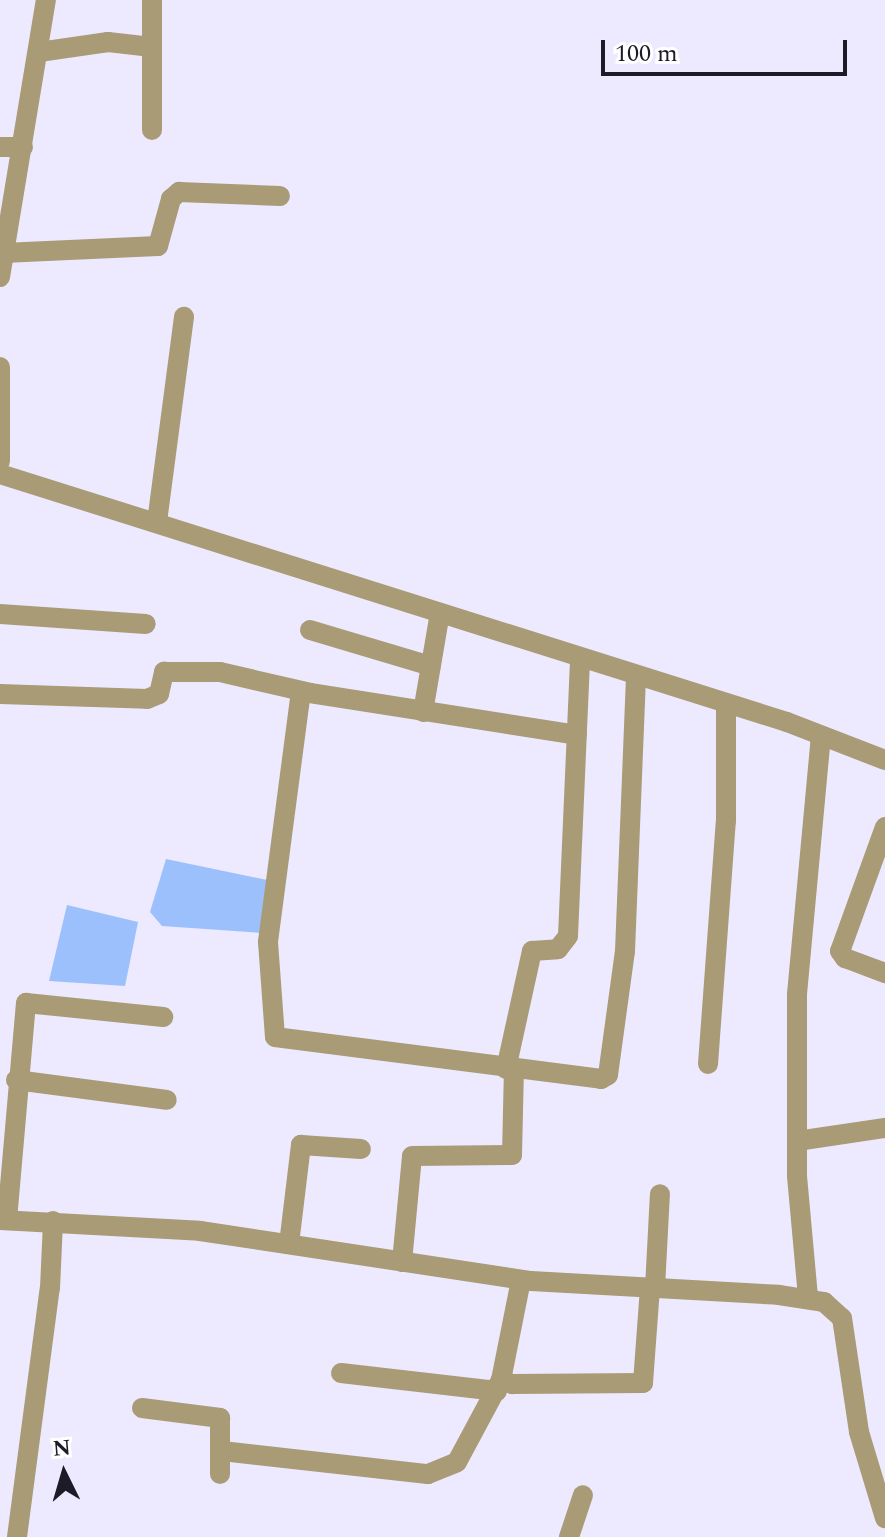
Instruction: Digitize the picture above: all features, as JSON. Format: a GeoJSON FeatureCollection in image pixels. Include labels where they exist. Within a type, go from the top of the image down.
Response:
{"type":"FeatureCollection","features":[{"type":"Feature","properties":{"kind":"street"},"geometry":{"type":"LineString","coordinates":[[0,277],[46,0]]}},
{"type":"Feature","properties":{"kind":"street"},"geometry":{"type":"LineString","coordinates":[[152,0],[152,130]]}},
{"type":"Feature","properties":{"kind":"street"},"geometry":{"type":"LineString","coordinates":[[39,52],[108,42],[152,47]]}},
{"type":"Feature","properties":{"kind":"street"},"geometry":{"type":"LineString","coordinates":[[0,147],[23,147]]}},
{"type":"Feature","properties":{"kind":"street"},"geometry":{"type":"LineString","coordinates":[[3,253],[158,246],[171,199],[179,192],[280,196]]}},
{"type":"Feature","properties":{"kind":"street"},"geometry":{"type":"LineString","coordinates":[[157,522],[184,317]]}},
{"type":"Feature","properties":{"kind":"street"},"geometry":{"type":"LineString","coordinates":[[0,367],[0,461]]}},
{"type":"Feature","properties":{"kind":"street"},"geometry":{"type":"LineString","coordinates":[[0,474],[726,704],[885,760]]}},
{"type":"Feature","properties":{"kind":"street"},"geometry":{"type":"LineString","coordinates":[[423,712],[440,613]]}},
{"type":"Feature","properties":{"kind":"street"},"geometry":{"type":"LineString","coordinates":[[0,614],[146,624]]}},
{"type":"Feature","properties":{"kind":"street"},"geometry":{"type":"LineString","coordinates":[[310,630],[431,666]]}},
{"type":"Feature","properties":{"kind":"street"},"geometry":{"type":"LineString","coordinates":[[402,1262],[412,1156],[512,1155],[510,1070],[532,951],[558,949],[568,936],[580,658]]}},
{"type":"Feature","properties":{"kind":"street"},"geometry":{"type":"LineString","coordinates":[[0,694],[147,699],[159,694],[164,672],[220,672],[301,691],[577,735]]}},
{"type":"Feature","properties":{"kind":"street"},"geometry":{"type":"LineString","coordinates":[[301,691],[268,942],[272,1031],[279,1040],[601,1079],[608,1075],[629,910],[636,675]]}},
{"type":"Feature","properties":{"kind":"street"},"geometry":{"type":"LineString","coordinates":[[708,1064],[726,821],[726,704]]}},
{"type":"Feature","properties":{"kind":"street"},"geometry":{"type":"LineString","coordinates":[[808,1297],[797,1141],[797,994],[821,736]]}},
{"type":"Feature","properties":{"kind":"street"},"geometry":{"type":"LineString","coordinates":[[885,827],[840,951],[845,958],[885,973]]}},
{"type":"Feature","properties":{"kind":"street"},"geometry":{"type":"LineString","coordinates":[[163,1017],[26,1003],[3,1220],[200,1231],[521,1280],[808,1297],[833,1307],[842,1318],[859,1432],[885,1518]]}},
{"type":"Feature","properties":{"kind":"street"},"geometry":{"type":"LineString","coordinates":[[16,1080],[167,1100]]}},
{"type":"Feature","properties":{"kind":"street"},"geometry":{"type":"LineString","coordinates":[[797,1141],[885,1128]]}},
{"type":"Feature","properties":{"kind":"street"},"geometry":{"type":"LineString","coordinates":[[289,1244],[301,1145],[361,1149]]}},
{"type":"Feature","properties":{"kind":"street"},"geometry":{"type":"LineString","coordinates":[[341,1373],[499,1386],[643,1383],[660,1194]]}},
{"type":"Feature","properties":{"kind":"street"},"geometry":{"type":"LineString","coordinates":[[17,1537],[50,1288],[53,1221]]}},
{"type":"Feature","properties":{"kind":"street"},"geometry":{"type":"LineString","coordinates":[[222,1451],[428,1474],[457,1462],[499,1386],[521,1280]]}},
{"type":"Feature","properties":{"kind":"street"},"geometry":{"type":"LineString","coordinates":[[142,1408],[220,1418],[220,1474]]}},
{"type":"Feature","properties":{"kind":"street"},"geometry":{"type":"LineString","coordinates":[[569,1537],[583,1495]]}},
{"type":"Feature","properties":{"kind":"street"},"geometry":{"type":"LineString","coordinates":[[884,1537],[885,1527]]}},
{"type":"Feature","properties":{"kind":"water"},"geometry":{"type":"Polygon","coordinates":[[[166,859],[277,882],[277,934],[162,926],[150,912],[166,859]]]}},
{"type":"Feature","properties":{"kind":"water"},"geometry":{"type":"Polygon","coordinates":[[[67,905],[138,922],[125,986],[49,981],[67,905]]]}}]}
